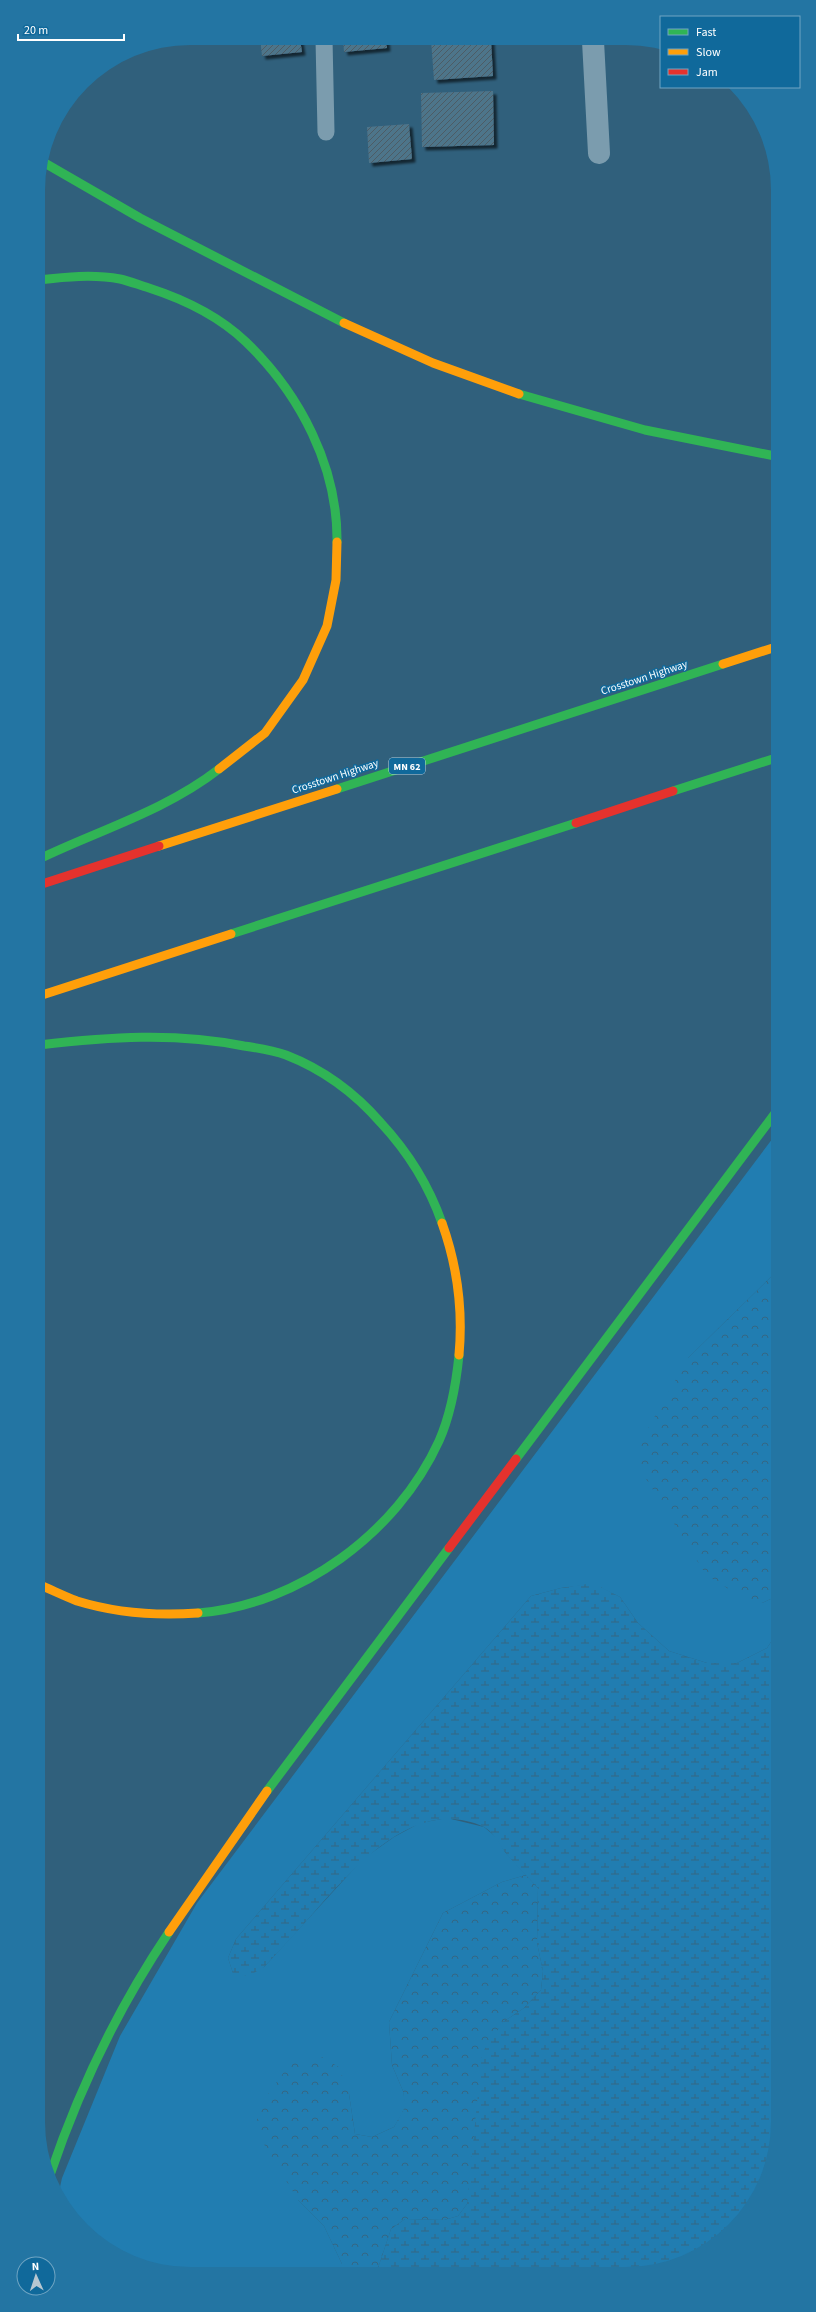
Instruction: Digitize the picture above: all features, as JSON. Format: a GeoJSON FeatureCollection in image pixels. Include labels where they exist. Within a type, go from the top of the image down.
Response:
{"type":"FeatureCollection","features":[{"type":"Feature","properties":{"kind":"highway"},"geometry":{"type":"LineString","coordinates":[[47,165],[70,179],[193,246],[316,309],[432,363],[545,402],[629,427],[725,448],[771,455]]}},
{"type":"Feature","properties":{"kind":"highway"},"geometry":{"type":"LineString","coordinates":[[45,279],[78,276],[120,279],[166,294],[207,314],[246,342],[277,378],[306,420],[328,472],[337,524],[336,580],[327,626],[303,680],[264,733],[205,780],[132,820],[76,841],[45,856]]}},
{"type":"Feature","properties":{"kind":"highway","name":"Crosstown Highway"},"geometry":{"type":"LineString","coordinates":[[45,883],[771,649]]}},
{"type":"Feature","properties":{"kind":"highway"},"geometry":{"type":"LineString","coordinates":[[45,994],[771,760]]}},
{"type":"Feature","properties":{"kind":"highway"},"geometry":{"type":"LineString","coordinates":[[45,1044],[109,1037],[162,1035],[215,1039],[285,1054],[328,1077],[364,1104],[398,1140],[425,1183],[446,1229],[457,1275],[461,1331],[456,1385],[441,1434],[419,1476],[386,1517],[341,1559],[297,1586],[240,1606],[184,1614],[122,1610],[78,1601],[45,1586]]}},
{"type":"Feature","properties":{"kind":"highway"},"geometry":{"type":"LineString","coordinates":[[53,2167],[84,2082],[121,2010],[204,1877],[259,1801],[771,1119]]}},
{"type":"Feature","properties":{"kind":"street"},"geometry":{"type":"LineString","coordinates":[[592,45],[599,153]]}},
{"type":"Feature","properties":{"kind":"lane"},"geometry":{"type":"LineString","coordinates":[[324,45],[326,132]]}},
{"type":"Feature","properties":{"kind":"green space"},"geometry":{"type":"Polygon","coordinates":[[[771,1141],[771,1277],[688,1358],[762,1603],[771,1599],[771,1642],[767,1648],[737,1663],[707,1663],[669,1651],[638,1623],[620,1597],[593,1584],[561,1588],[531,1596],[236,1939],[228,1958],[233,1973],[264,1967],[363,1859],[394,1837],[420,1823],[447,1818],[484,1827],[496,1837],[505,1852],[526,1875],[502,1882],[443,1913],[389,2022],[392,2065],[403,2091],[406,2107],[394,2127],[372,2137],[355,2134],[349,2094],[298,2200],[324,2226],[342,2264],[342,2267],[181,2267],[153,2262],[118,2248],[94,2231],[81,2218],[69,2202],[60,2186],[62,2178],[120,2036],[197,1903],[771,1141]]]}},
{"type":"Feature","properties":{"kind":"green space"},"geometry":{"type":"Polygon","coordinates":[[[771,1277],[771,1599],[762,1603],[740,1596],[706,1575],[640,1469],[640,1442],[688,1358],[771,1277]]]}},
{"type":"Feature","properties":{"kind":"green space"},"geometry":{"type":"Polygon","coordinates":[[[593,1583],[620,1597],[638,1623],[669,1651],[707,1663],[737,1663],[767,1648],[771,1642],[771,2131],[766,2159],[752,2194],[735,2218],[722,2231],[698,2248],[663,2262],[635,2267],[378,2267],[391,2229],[405,2219],[444,2220],[458,2216],[467,2204],[482,2053],[503,2022],[524,2008],[541,1990],[543,1971],[537,1943],[538,1888],[509,1857],[488,1829],[460,1820],[437,1820],[415,1826],[394,1837],[374,1851],[339,1885],[264,1967],[249,1976],[233,1973],[228,1958],[236,1939],[531,1596],[561,1588],[593,1583]]]}},
{"type":"Feature","properties":{"kind":"green space"},"geometry":{"type":"Polygon","coordinates":[[[526,1875],[538,1888],[537,1943],[543,1971],[541,1990],[524,2008],[503,2022],[467,2204],[458,2216],[444,2220],[405,2219],[391,2229],[378,2267],[342,2267],[342,2264],[324,2226],[298,2200],[254,2128],[265,2098],[290,2064],[322,2057],[339,2067],[349,2094],[355,2134],[372,2137],[394,2127],[405,2107],[403,2091],[392,2065],[389,2022],[443,1913],[502,1882],[526,1875]]]}},
{"type":"Feature","properties":{"kind":"building"},"geometry":{"type":"Polygon","coordinates":[[[261,45],[301,45],[302,52],[262,56],[261,45]]]}},
{"type":"Feature","properties":{"kind":"building"},"geometry":{"type":"Polygon","coordinates":[[[343,45],[387,45],[387,48],[344,52],[343,45]]]}},
{"type":"Feature","properties":{"kind":"building"},"geometry":{"type":"Polygon","coordinates":[[[431,45],[491,45],[493,76],[434,80],[431,45]]]}},
{"type":"Feature","properties":{"kind":"building"},"geometry":{"type":"Polygon","coordinates":[[[493,91],[494,145],[422,147],[421,93],[493,91]]]}},
{"type":"Feature","properties":{"kind":"building"},"geometry":{"type":"Polygon","coordinates":[[[409,124],[412,159],[369,163],[367,127],[409,124]]]}},
{"type":"Feature","properties":{"kind":"traffic: fast"},"geometry":{"type":"LineString","coordinates":[[47,165],[140,218],[344,323]]}},
{"type":"Feature","properties":{"kind":"traffic: fast"},"geometry":{"type":"LineString","coordinates":[[45,279],[89,276],[110,277],[123,280],[162,292],[188,303],[213,317],[236,333],[265,362],[283,385],[299,408],[312,433],[323,459],[331,486],[336,514],[337,542]]}},
{"type":"Feature","properties":{"kind":"traffic: fast"},"geometry":{"type":"LineString","coordinates":[[519,394],[645,430],[771,455]]}},
{"type":"Feature","properties":{"kind":"traffic: fast"},"geometry":{"type":"LineString","coordinates":[[337,789],[723,664]]}},
{"type":"Feature","properties":{"kind":"traffic: fast"},"geometry":{"type":"LineString","coordinates":[[673,791],[771,760]]}},
{"type":"Feature","properties":{"kind":"traffic: fast"},"geometry":{"type":"LineString","coordinates":[[45,856],[177,797],[219,769]]}},
{"type":"Feature","properties":{"kind":"traffic: fast"},"geometry":{"type":"LineString","coordinates":[[231,934],[576,823]]}},
{"type":"Feature","properties":{"kind":"traffic: fast"},"geometry":{"type":"LineString","coordinates":[[45,1044],[116,1038],[167,1037],[218,1042],[265,1049],[286,1055],[312,1067],[337,1083],[371,1112],[391,1134],[417,1170],[431,1196],[442,1223]]}},
{"type":"Feature","properties":{"kind":"traffic: fast"},"geometry":{"type":"LineString","coordinates":[[516,1459],[771,1119]]}},
{"type":"Feature","properties":{"kind":"traffic: fast"},"geometry":{"type":"LineString","coordinates":[[198,1613],[236,1607],[272,1596],[308,1579],[341,1558],[371,1534],[398,1506],[421,1474],[439,1441],[447,1420],[452,1399],[459,1355]]}},
{"type":"Feature","properties":{"kind":"traffic: fast"},"geometry":{"type":"LineString","coordinates":[[267,1791],[449,1548]]}},
{"type":"Feature","properties":{"kind":"traffic: fast"},"geometry":{"type":"LineString","coordinates":[[53,2167],[74,2111],[101,2050],[133,1990],[169,1932]]}},
{"type":"Feature","properties":{"kind":"traffic: slow"},"geometry":{"type":"LineString","coordinates":[[344,323],[433,363],[519,394]]}},
{"type":"Feature","properties":{"kind":"traffic: slow"},"geometry":{"type":"LineString","coordinates":[[219,769],[265,733],[303,680],[327,626],[336,580],[337,542]]}},
{"type":"Feature","properties":{"kind":"traffic: slow"},"geometry":{"type":"LineString","coordinates":[[723,664],[771,649]]}},
{"type":"Feature","properties":{"kind":"traffic: slow"},"geometry":{"type":"LineString","coordinates":[[159,846],[337,789]]}},
{"type":"Feature","properties":{"kind":"traffic: slow"},"geometry":{"type":"LineString","coordinates":[[45,994],[231,934]]}},
{"type":"Feature","properties":{"kind":"traffic: slow"},"geometry":{"type":"LineString","coordinates":[[442,1223],[452,1255],[458,1288],[460,1322],[459,1355]]}},
{"type":"Feature","properties":{"kind":"traffic: slow"},"geometry":{"type":"LineString","coordinates":[[45,1587],[77,1601],[122,1611],[152,1614],[198,1613]]}},
{"type":"Feature","properties":{"kind":"traffic: slow"},"geometry":{"type":"LineString","coordinates":[[169,1932],[267,1791]]}},
{"type":"Feature","properties":{"kind":"traffic: jam"},"geometry":{"type":"LineString","coordinates":[[576,823],[673,791]]}},
{"type":"Feature","properties":{"kind":"traffic: jam"},"geometry":{"type":"LineString","coordinates":[[45,883],[159,846]]}},
{"type":"Feature","properties":{"kind":"traffic: jam"},"geometry":{"type":"LineString","coordinates":[[449,1548],[516,1459]]}}]}
